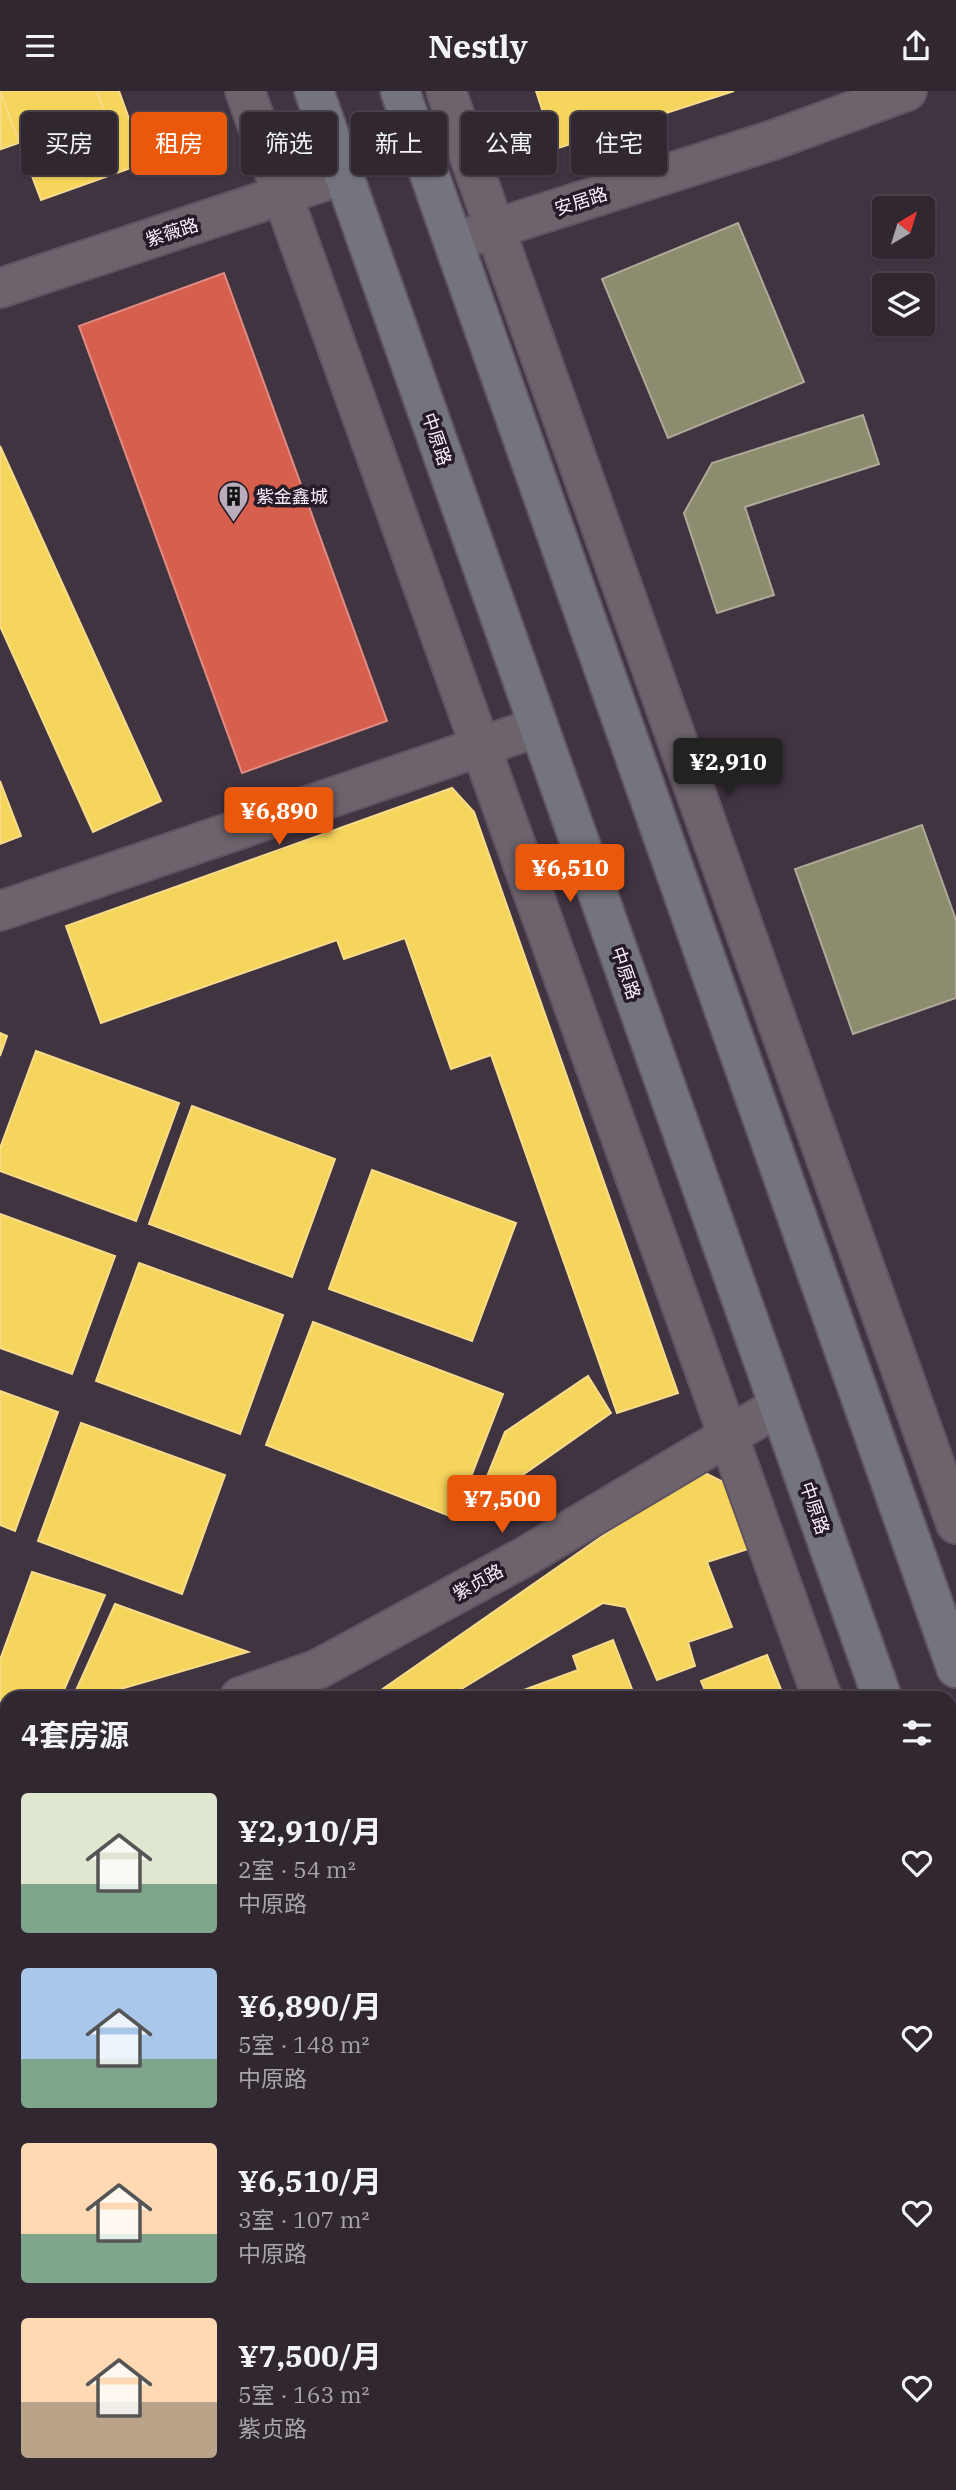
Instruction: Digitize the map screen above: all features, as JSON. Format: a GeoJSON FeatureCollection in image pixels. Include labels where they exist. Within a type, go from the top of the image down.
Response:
{"type":"FeatureCollection","features":[{"type":"Feature","properties":{"kind":"main road","name":"中原路"},"geometry":{"type":"LineString","coordinates":[[314,91],[880,1691]]}},
{"type":"Feature","properties":{"kind":"main road"},"geometry":{"type":"LineString","coordinates":[[400,91],[956,1668]]}},
{"type":"Feature","properties":{"kind":"street"},"geometry":{"type":"LineString","coordinates":[[245,91],[820,1691]]}},
{"type":"Feature","properties":{"kind":"street"},"geometry":{"type":"LineString","coordinates":[[446,91],[956,1524]]}},
{"type":"Feature","properties":{"kind":"street","name":"安居路"},"geometry":{"type":"LineString","coordinates":[[453,242],[773,139],[907,91]]}},
{"type":"Feature","properties":{"kind":"street","name":"紫薇路"},"geometry":{"type":"LineString","coordinates":[[0,288],[344,175]]}},
{"type":"Feature","properties":{"kind":"street"},"geometry":{"type":"LineString","coordinates":[[0,911],[538,726]]}},
{"type":"Feature","properties":{"kind":"street","name":"紫贞路"},"geometry":{"type":"LineString","coordinates":[[257,1691],[318,1669],[526,1556],[779,1406]]}},
{"type":"Feature","properties":{"kind":"building: 住宅"},"geometry":{"type":"Polygon","coordinates":[[[0,91],[119,91],[131,124],[131,168],[117,173],[117,112],[21,112],[21,147],[0,91]]]}},
{"type":"Feature","properties":{"kind":"building: 住宅"},"geometry":{"type":"Polygon","coordinates":[[[0,91],[97,91],[104,112],[21,112],[21,142],[1,149],[0,91]]]}},
{"type":"Feature","properties":{"kind":"building: 住宅"},"geometry":{"type":"Polygon","coordinates":[[[536,91],[734,91],[667,113],[571,112],[571,144],[557,148],[557,112],[543,112],[536,91]]]}},
{"type":"Feature","properties":{"kind":"building: 住宅"},"geometry":{"type":"Polygon","coordinates":[[[32,175],[111,175],[41,200],[32,175]]]}},
{"type":"Feature","properties":{"kind":"building: 住宅"},"geometry":{"type":"Polygon","coordinates":[[[0,446],[161,801],[93,832],[0,626],[0,446]]]}},
{"type":"Feature","properties":{"kind":"building: 住宅"},"geometry":{"type":"Polygon","coordinates":[[[0,781],[21,836],[0,844],[0,781]]]}},
{"type":"Feature","properties":{"kind":"building: 住宅"},"geometry":{"type":"Polygon","coordinates":[[[452,788],[474,812],[678,1393],[617,1413],[491,1055],[451,1069],[405,938],[344,959],[337,940],[101,1023],[66,926],[452,788]]]}},
{"type":"Feature","properties":{"kind":"building: 住宅"},"geometry":{"type":"Polygon","coordinates":[[[0,1033],[7,1036],[0,1056],[0,1033]]]}},
{"type":"Feature","properties":{"kind":"building: 住宅"},"geometry":{"type":"Polygon","coordinates":[[[36,1051],[179,1103],[136,1221],[0,1171],[0,1148],[36,1051]]]}},
{"type":"Feature","properties":{"kind":"building: 住宅"},"geometry":{"type":"Polygon","coordinates":[[[192,1106],[335,1159],[292,1277],[149,1224],[192,1106]]]}},
{"type":"Feature","properties":{"kind":"building: 住宅"},"geometry":{"type":"Polygon","coordinates":[[[372,1170],[516,1223],[472,1341],[329,1289],[372,1170]]]}},
{"type":"Feature","properties":{"kind":"building: 住宅"},"geometry":{"type":"Polygon","coordinates":[[[0,1214],[115,1256],[72,1374],[0,1348],[0,1214]]]}},
{"type":"Feature","properties":{"kind":"building: 住宅"},"geometry":{"type":"Polygon","coordinates":[[[139,1263],[283,1315],[240,1434],[96,1381],[139,1263]]]}},
{"type":"Feature","properties":{"kind":"building: 住宅"},"geometry":{"type":"Polygon","coordinates":[[[313,1322],[503,1394],[455,1518],[266,1445],[313,1322]]]}},
{"type":"Feature","properties":{"kind":"building: 住宅"},"geometry":{"type":"Polygon","coordinates":[[[588,1376],[611,1413],[474,1509],[505,1432],[588,1376]]]}},
{"type":"Feature","properties":{"kind":"building: 住宅"},"geometry":{"type":"Polygon","coordinates":[[[0,1391],[58,1412],[15,1531],[0,1525],[0,1391]]]}},
{"type":"Feature","properties":{"kind":"building: 住宅"},"geometry":{"type":"Polygon","coordinates":[[[81,1423],[225,1475],[182,1594],[38,1541],[81,1423]]]}},
{"type":"Feature","properties":{"kind":"building: 住宅"},"geometry":{"type":"Polygon","coordinates":[[[707,1474],[735,1488],[754,1547],[707,1562],[732,1627],[688,1642],[695,1666],[657,1680],[626,1607],[603,1603],[458,1691],[380,1691],[683,1480],[707,1474]]]}},
{"type":"Feature","properties":{"kind":"building: 住宅"},"geometry":{"type":"Polygon","coordinates":[[[32,1572],[105,1595],[64,1691],[0,1691],[0,1660],[32,1572]]]}},
{"type":"Feature","properties":{"kind":"building: 住宅"},"geometry":{"type":"Polygon","coordinates":[[[115,1604],[248,1652],[114,1691],[76,1691],[115,1604]]]}},
{"type":"Feature","properties":{"kind":"building: 住宅"},"geometry":{"type":"Polygon","coordinates":[[[613,1640],[633,1691],[521,1691],[578,1670],[573,1656],[613,1640]]]}},
{"type":"Feature","properties":{"kind":"building: 住宅"},"geometry":{"type":"Polygon","coordinates":[[[767,1655],[782,1691],[705,1691],[701,1681],[767,1655]]]}},
{"type":"Feature","properties":{"kind":"building: 商业","name":"紫金鑫城"},"geometry":{"type":"Polygon","coordinates":[[[224,273],[387,721],[242,773],[79,326],[224,273]]]}},
{"type":"Feature","properties":{"kind":"building: 工业"},"geometry":{"type":"Polygon","coordinates":[[[738,223],[804,382],[668,438],[602,279],[738,223]]]}},
{"type":"Feature","properties":{"kind":"building: 工业"},"geometry":{"type":"Polygon","coordinates":[[[863,415],[879,464],[745,507],[774,595],[717,613],[684,513],[712,463],[863,415]]]}},
{"type":"Feature","properties":{"kind":"building: 工业"},"geometry":{"type":"Polygon","coordinates":[[[922,825],[956,920],[956,998],[853,1034],[795,869],[922,825]]]}},
{"type":"Feature","properties":{"kind":"place","name":"紫金鑫城"},"geometry":{"type":"Point","coordinates":[233,523]}}]}
